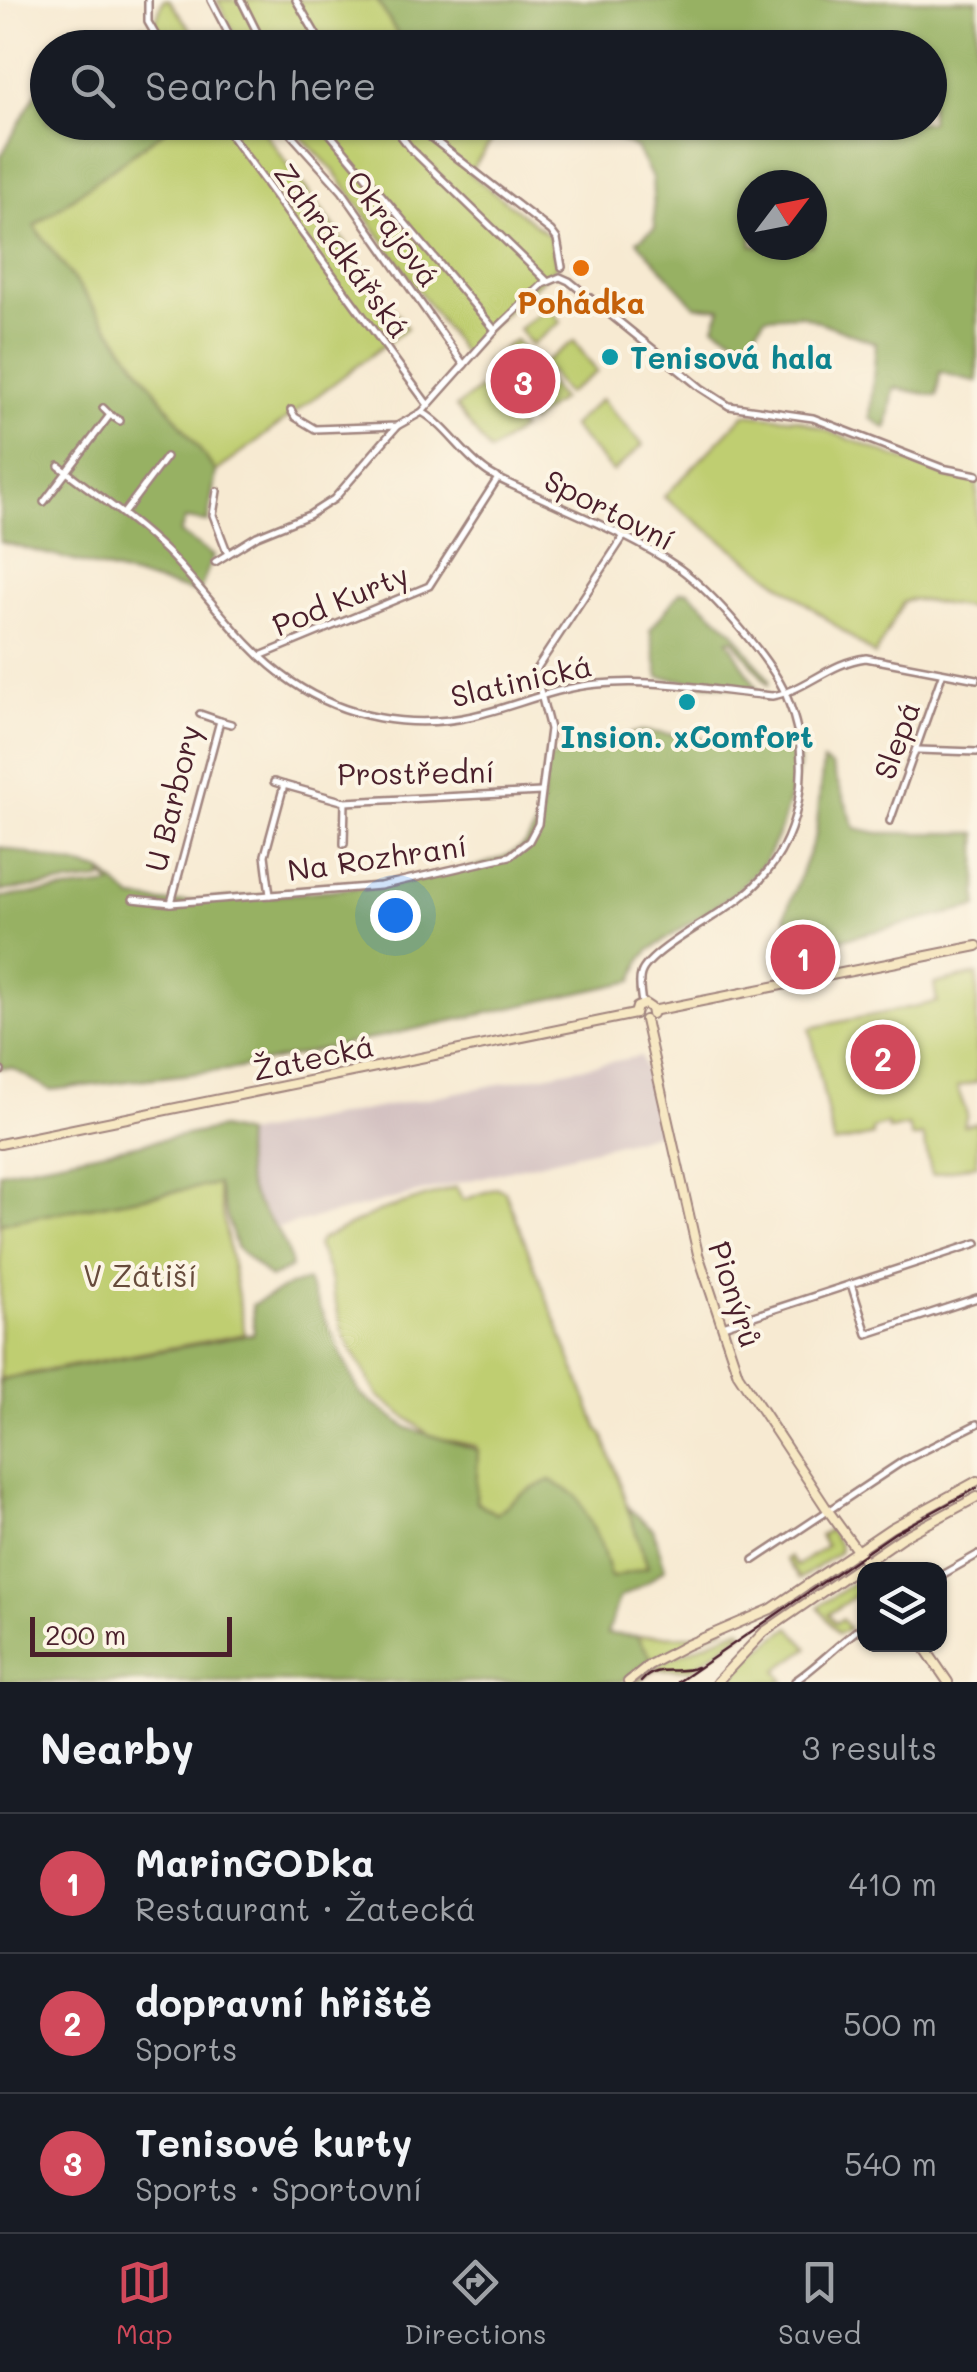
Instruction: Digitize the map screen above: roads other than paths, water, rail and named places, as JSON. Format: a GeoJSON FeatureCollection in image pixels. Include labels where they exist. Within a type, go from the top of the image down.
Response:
{"type":"FeatureCollection","features":[{"type":"Feature","properties":{"kind":"street"},"geometry":{"type":"LineString","coordinates":[[148,0],[148,22],[153,30]]}},
{"type":"Feature","properties":{"kind":"street"},"geometry":{"type":"LineString","coordinates":[[212,0],[227,30]]}},
{"type":"Feature","properties":{"kind":"street"},"geometry":{"type":"LineString","coordinates":[[242,0],[256,30]]}},
{"type":"Feature","properties":{"kind":"street"},"geometry":{"type":"LineString","coordinates":[[296,0],[314,30]]}},
{"type":"Feature","properties":{"kind":"street","name":"Zahrádkářská"},"geometry":{"type":"LineString","coordinates":[[233,140],[428,405]]}},
{"type":"Feature","properties":{"kind":"street","name":"Okrajová"},"geometry":{"type":"LineString","coordinates":[[296,140],[342,191],[464,365]]}},
{"type":"Feature","properties":{"kind":"street"},"geometry":{"type":"LineString","coordinates":[[335,140],[495,330]]}},
{"type":"Feature","properties":{"kind":"street"},"geometry":{"type":"LineString","coordinates":[[405,140],[547,281]]}},
{"type":"Feature","properties":{"kind":"street"},"geometry":{"type":"LineString","coordinates":[[434,140],[551,230],[557,239],[562,267]]}},
{"type":"Feature","properties":{"kind":"street"},"geometry":{"type":"LineString","coordinates":[[215,562],[257,536],[309,516],[334,500],[397,426],[422,412],[495,330],[547,281],[560,277],[729,406],[813,418],[942,468],[977,475]]}},
{"type":"Feature","properties":{"kind":"street"},"geometry":{"type":"LineString","coordinates":[[102,408],[120,421]]}},
{"type":"Feature","properties":{"kind":"street"},"geometry":{"type":"LineString","coordinates":[[291,410],[315,429],[397,426]]}},
{"type":"Feature","properties":{"kind":"street","name":"Sportovní"},"geometry":{"type":"LineString","coordinates":[[422,412],[434,419],[467,456],[498,478],[624,536],[681,570],[743,632],[786,694],[802,760],[800,800],[785,843],[768,872],[744,896],[651,959],[640,978],[642,1004]]}},
{"type":"Feature","properties":{"kind":"street"},"geometry":{"type":"LineString","coordinates":[[44,502],[110,415]]}},
{"type":"Feature","properties":{"kind":"street"},"geometry":{"type":"LineString","coordinates":[[123,514],[166,456]]}},
{"type":"Feature","properties":{"kind":"street","name":"Slatinická"},"geometry":{"type":"LineString","coordinates":[[59,466],[167,552],[260,656],[292,682],[323,700],[368,716],[444,721],[474,716],[540,694],[617,682],[786,694]]}},
{"type":"Feature","properties":{"kind":"street","name":"Pod Kurty"},"geometry":{"type":"LineString","coordinates":[[260,656],[429,586],[498,478]]}},
{"type":"Feature","properties":{"kind":"street"},"geometry":{"type":"LineString","coordinates":[[217,491],[213,515],[228,554]]}},
{"type":"Feature","properties":{"kind":"street"},"geometry":{"type":"LineString","coordinates":[[540,694],[536,677],[539,664],[624,536]]}},
{"type":"Feature","properties":{"kind":"street"},"geometry":{"type":"LineString","coordinates":[[786,694],[848,660],[866,658],[977,680]]}},
{"type":"Feature","properties":{"kind":"street","name":"Slepá"},"geometry":{"type":"LineString","coordinates":[[890,821],[942,675]]}},
{"type":"Feature","properties":{"kind":"street","name":"Na Rozhraní"},"geometry":{"type":"LineString","coordinates":[[133,899],[171,903],[380,886],[502,860],[529,841],[538,824],[550,730],[540,694]]}},
{"type":"Feature","properties":{"kind":"street","name":"U Barbory"},"geometry":{"type":"LineString","coordinates":[[171,903],[220,721],[200,714]]}},
{"type":"Feature","properties":{"kind":"street"},"geometry":{"type":"LineString","coordinates":[[220,721],[230,724]]}},
{"type":"Feature","properties":{"kind":"street"},"geometry":{"type":"LineString","coordinates":[[918,750],[977,752]]}},
{"type":"Feature","properties":{"kind":"street","name":"Prostřední"},"geometry":{"type":"LineString","coordinates":[[274,782],[345,802],[542,792]]}},
{"type":"Feature","properties":{"kind":"street"},"geometry":{"type":"LineString","coordinates":[[270,895],[265,855],[284,785]]}},
{"type":"Feature","properties":{"kind":"street"},"geometry":{"type":"LineString","coordinates":[[344,844],[345,802]]}},
{"type":"Feature","properties":{"kind":"street"},"geometry":{"type":"LineString","coordinates":[[652,1011],[642,1004],[635,1014],[645,1020],[652,1011],[977,946]]}},
{"type":"Feature","properties":{"kind":"street","name":"Žatecká"},"geometry":{"type":"LineString","coordinates":[[0,1144],[635,1014]]}},
{"type":"Feature","properties":{"kind":"street","name":"Pionýrů"},"geometry":{"type":"LineString","coordinates":[[645,1020],[698,1254],[738,1374],[866,1562]]}},
{"type":"Feature","properties":{"kind":"street"},"geometry":{"type":"LineString","coordinates":[[722,1326],[977,1242]]}},
{"type":"Feature","properties":{"kind":"street"},"geometry":{"type":"LineString","coordinates":[[851,1284],[868,1334],[977,1298]]}},
{"type":"Feature","properties":{"kind":"street"},"geometry":{"type":"LineString","coordinates":[[754,1560],[902,1461],[977,1424]]}},
{"type":"Feature","properties":{"kind":"street"},"geometry":{"type":"LineString","coordinates":[[628,1682],[687,1645],[772,1609],[857,1550],[977,1482]]}},
{"type":"Feature","properties":{"kind":"street"},"geometry":{"type":"LineString","coordinates":[[874,1562],[920,1526],[977,1497]]}},
{"type":"Feature","properties":{"kind":"street"},"geometry":{"type":"LineString","coordinates":[[947,1572],[977,1555]]}},
{"type":"Feature","properties":{"kind":"street"},"geometry":{"type":"LineString","coordinates":[[717,1682],[764,1632],[857,1574]]}},
{"type":"Feature","properties":{"kind":"street"},"geometry":{"type":"LineString","coordinates":[[795,1682],[857,1629]]}},
{"type":"Feature","properties":{"kind":"street"},"geometry":{"type":"LineString","coordinates":[[927,1652],[948,1682]]}},
{"type":"Feature","properties":{"kind":"tram line"},"geometry":{"type":"LineString","coordinates":[[678,1682],[896,1532],[977,1488]]}},
{"type":"Feature","properties":{"kind":"tram line"},"geometry":{"type":"LineString","coordinates":[[641,1682],[654,1672],[697,1667]]}},
{"type":"Feature","properties":{"kind":"place","name":"Pohádka"},"geometry":{"type":"Point","coordinates":[581,268]}},
{"type":"Feature","properties":{"kind":"place","name":"Tenisová hala"},"geometry":{"type":"Point","coordinates":[610,357]}},
{"type":"Feature","properties":{"kind":"place","name":"Tenisové kurty"},"geometry":{"type":"Point","coordinates":[523,381]}},
{"type":"Feature","properties":{"kind":"place","name":"Insion. xComfort"},"geometry":{"type":"Point","coordinates":[687,702]}},
{"type":"Feature","properties":{"kind":"place","name":"MarinGODka"},"geometry":{"type":"Point","coordinates":[803,957]}},
{"type":"Feature","properties":{"kind":"place","name":"dopravní hřiště"},"geometry":{"type":"Point","coordinates":[883,1057]}},
{"type":"Feature","properties":{"kind":"park label","name":"V Zátiší"},"geometry":{"type":"Point","coordinates":[140,1275]}}]}
